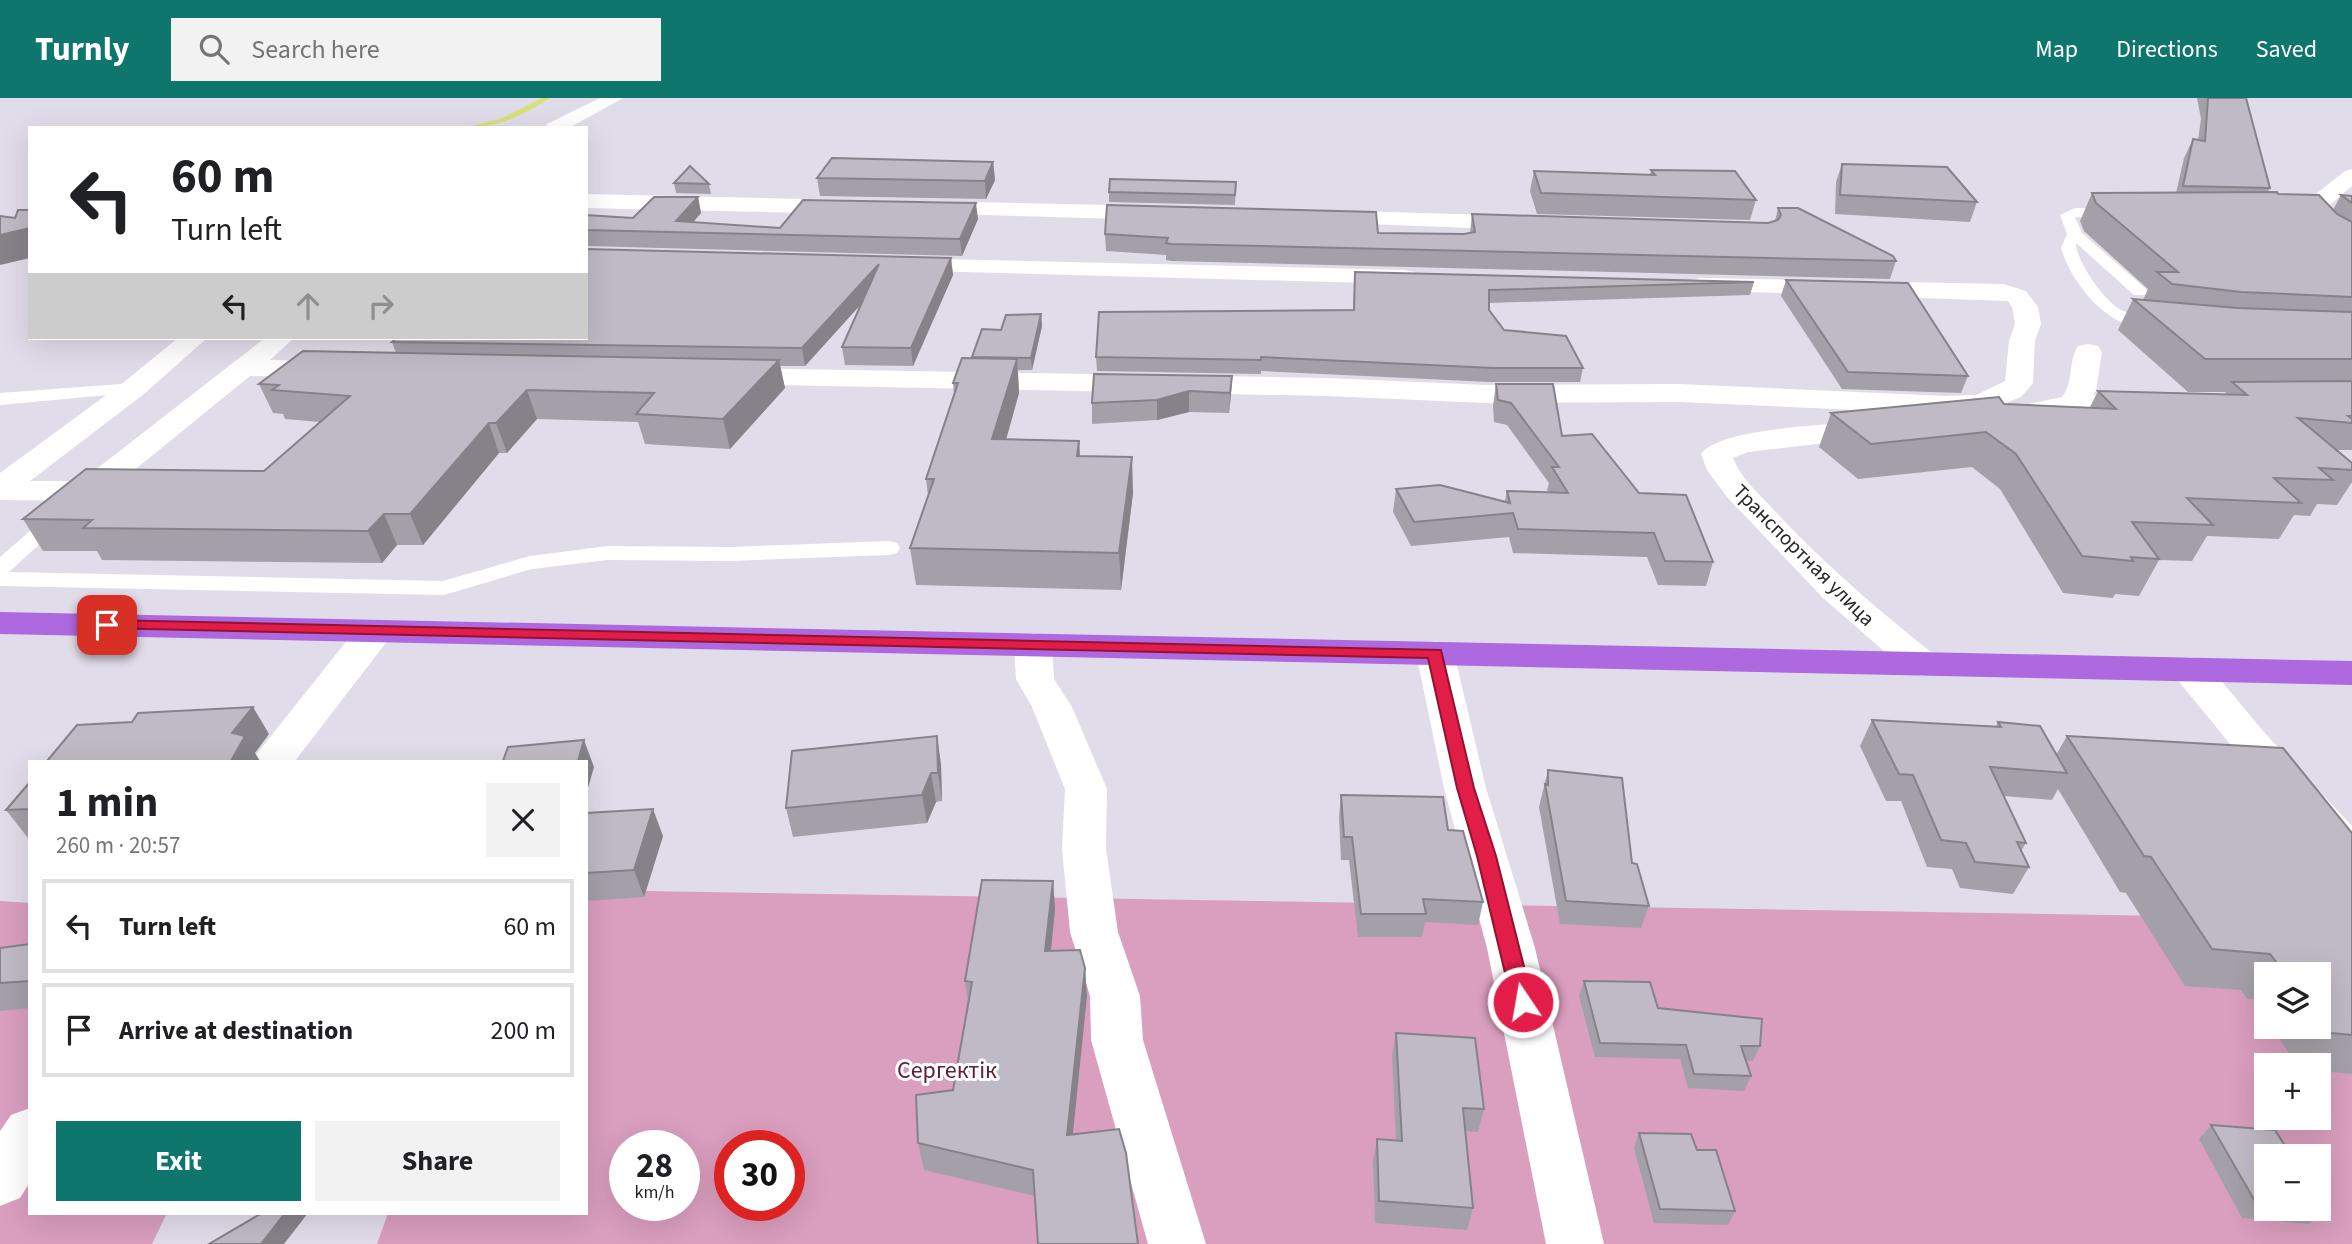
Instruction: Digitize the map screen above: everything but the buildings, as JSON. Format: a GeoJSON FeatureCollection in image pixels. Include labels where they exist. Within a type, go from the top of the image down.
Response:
{"type":"FeatureCollection","features":[{"type":"Feature","properties":{"kind":"main road"},"geometry":{"type":"LineString","coordinates":[[0,623],[2352,673]]}},
{"type":"Feature","properties":{"kind":"street"},"geometry":{"type":"LineString","coordinates":[[558,126],[614,98]]}},
{"type":"Feature","properties":{"kind":"street"},"geometry":{"type":"LineString","coordinates":[[2318,210],[2352,175]]}},
{"type":"Feature","properties":{"kind":"street"},"geometry":{"type":"LineString","coordinates":[[588,201],[878,208]]}},
{"type":"Feature","properties":{"kind":"street"},"geometry":{"type":"LineString","coordinates":[[904,208],[1178,213]]}},
{"type":"Feature","properties":{"kind":"street"},"geometry":{"type":"LineString","coordinates":[[1301,216],[1539,224]]}},
{"type":"Feature","properties":{"kind":"street"},"geometry":{"type":"LineString","coordinates":[[881,265],[1434,277]]}},
{"type":"Feature","properties":{"kind":"street"},"geometry":{"type":"LineString","coordinates":[[700,375],[1275,386],[1486,394],[1680,393],[1947,405],[1980,403],[2011,391],[2019,383],[2022,341],[2028,324],[2022,289],[2003,292],[1672,284]]}},
{"type":"Feature","properties":{"kind":"street"},"geometry":{"type":"LineString","coordinates":[[0,489],[134,388],[192,340]]}},
{"type":"Feature","properties":{"kind":"street"},"geometry":{"type":"LineString","coordinates":[[0,489],[89,491],[279,340]]}},
{"type":"Feature","properties":{"kind":"street"},"geometry":{"type":"LineString","coordinates":[[2072,404],[2081,391],[2088,352]]}},
{"type":"Feature","properties":{"kind":"street"},"geometry":{"type":"LineString","coordinates":[[245,368],[363,370]]}},
{"type":"Feature","properties":{"kind":"street"},"geometry":{"type":"LineString","coordinates":[[2072,404],[2175,404]]}},
{"type":"Feature","properties":{"kind":"street","name":"Транспортная улица"},"geometry":{"type":"LineString","coordinates":[[1922,664],[1862,615],[1778,535],[1721,470],[1716,454],[1742,443],[2031,414],[2072,404]]}},
{"type":"Feature","properties":{"kind":"street"},"geometry":{"type":"LineString","coordinates":[[0,457],[42,456]]}},
{"type":"Feature","properties":{"kind":"street"},"geometry":{"type":"LineString","coordinates":[[273,760],[328,695],[348,662],[376,631]]}},
{"type":"Feature","properties":{"kind":"street"},"geometry":{"type":"LineString","coordinates":[[1033,645],[1035,679],[1052,707],[1086,789],[1084,849],[1094,932],[1115,996],[1117,1040],[1177,1244]]}},
{"type":"Feature","properties":{"kind":"street"},"geometry":{"type":"LineString","coordinates":[[1435,653],[1465,788],[1511,948],[1575,1244]]}},
{"type":"Feature","properties":{"kind":"street"},"geometry":{"type":"LineString","coordinates":[[2190,669],[2231,723],[2305,800],[2352,855]]}},
{"type":"Feature","properties":{"kind":"street"},"geometry":{"type":"LineString","coordinates":[[0,1180],[28,1135]]}},
{"type":"Feature","properties":{"kind":"lane"},"geometry":{"type":"LineString","coordinates":[[2139,213],[2075,212],[2067,215],[2075,235],[2140,292]]}},
{"type":"Feature","properties":{"kind":"lane"},"geometry":{"type":"LineString","coordinates":[[2075,235],[2069,239],[2067,247],[2075,264],[2109,311],[2132,320],[2178,328]]}},
{"type":"Feature","properties":{"kind":"lane"},"geometry":{"type":"LineString","coordinates":[[0,399],[134,388]]}},
{"type":"Feature","properties":{"kind":"lane"},"geometry":{"type":"LineString","coordinates":[[0,569],[89,491]]}},
{"type":"Feature","properties":{"kind":"lane"},"geometry":{"type":"LineString","coordinates":[[0,579],[444,588],[530,563],[608,553],[731,554],[889,548]]}},
{"type":"Feature","properties":{"kind":"green space","name":"Сергектік"},"geometry":{"type":"Polygon","coordinates":[[[588,890],[2352,919],[2352,1244],[377,1244],[387,1215],[588,1215],[588,890]]]}},
{"type":"Feature","properties":{"kind":"green space"},"geometry":{"type":"Polygon","coordinates":[[[0,901],[28,903],[28,1215],[166,1215],[152,1244],[0,1244],[0,901]]]}},
{"type":"Feature","properties":{"kind":"waterway"},"geometry":{"type":"LineString","coordinates":[[476,126],[502,121],[547,98]]}},
{"type":"Feature","properties":{"kind":"route"},"geometry":{"type":"LineString","coordinates":[[107,625],[1435,653],[1465,788],[1487,856],[1523,1002]]}}]}
